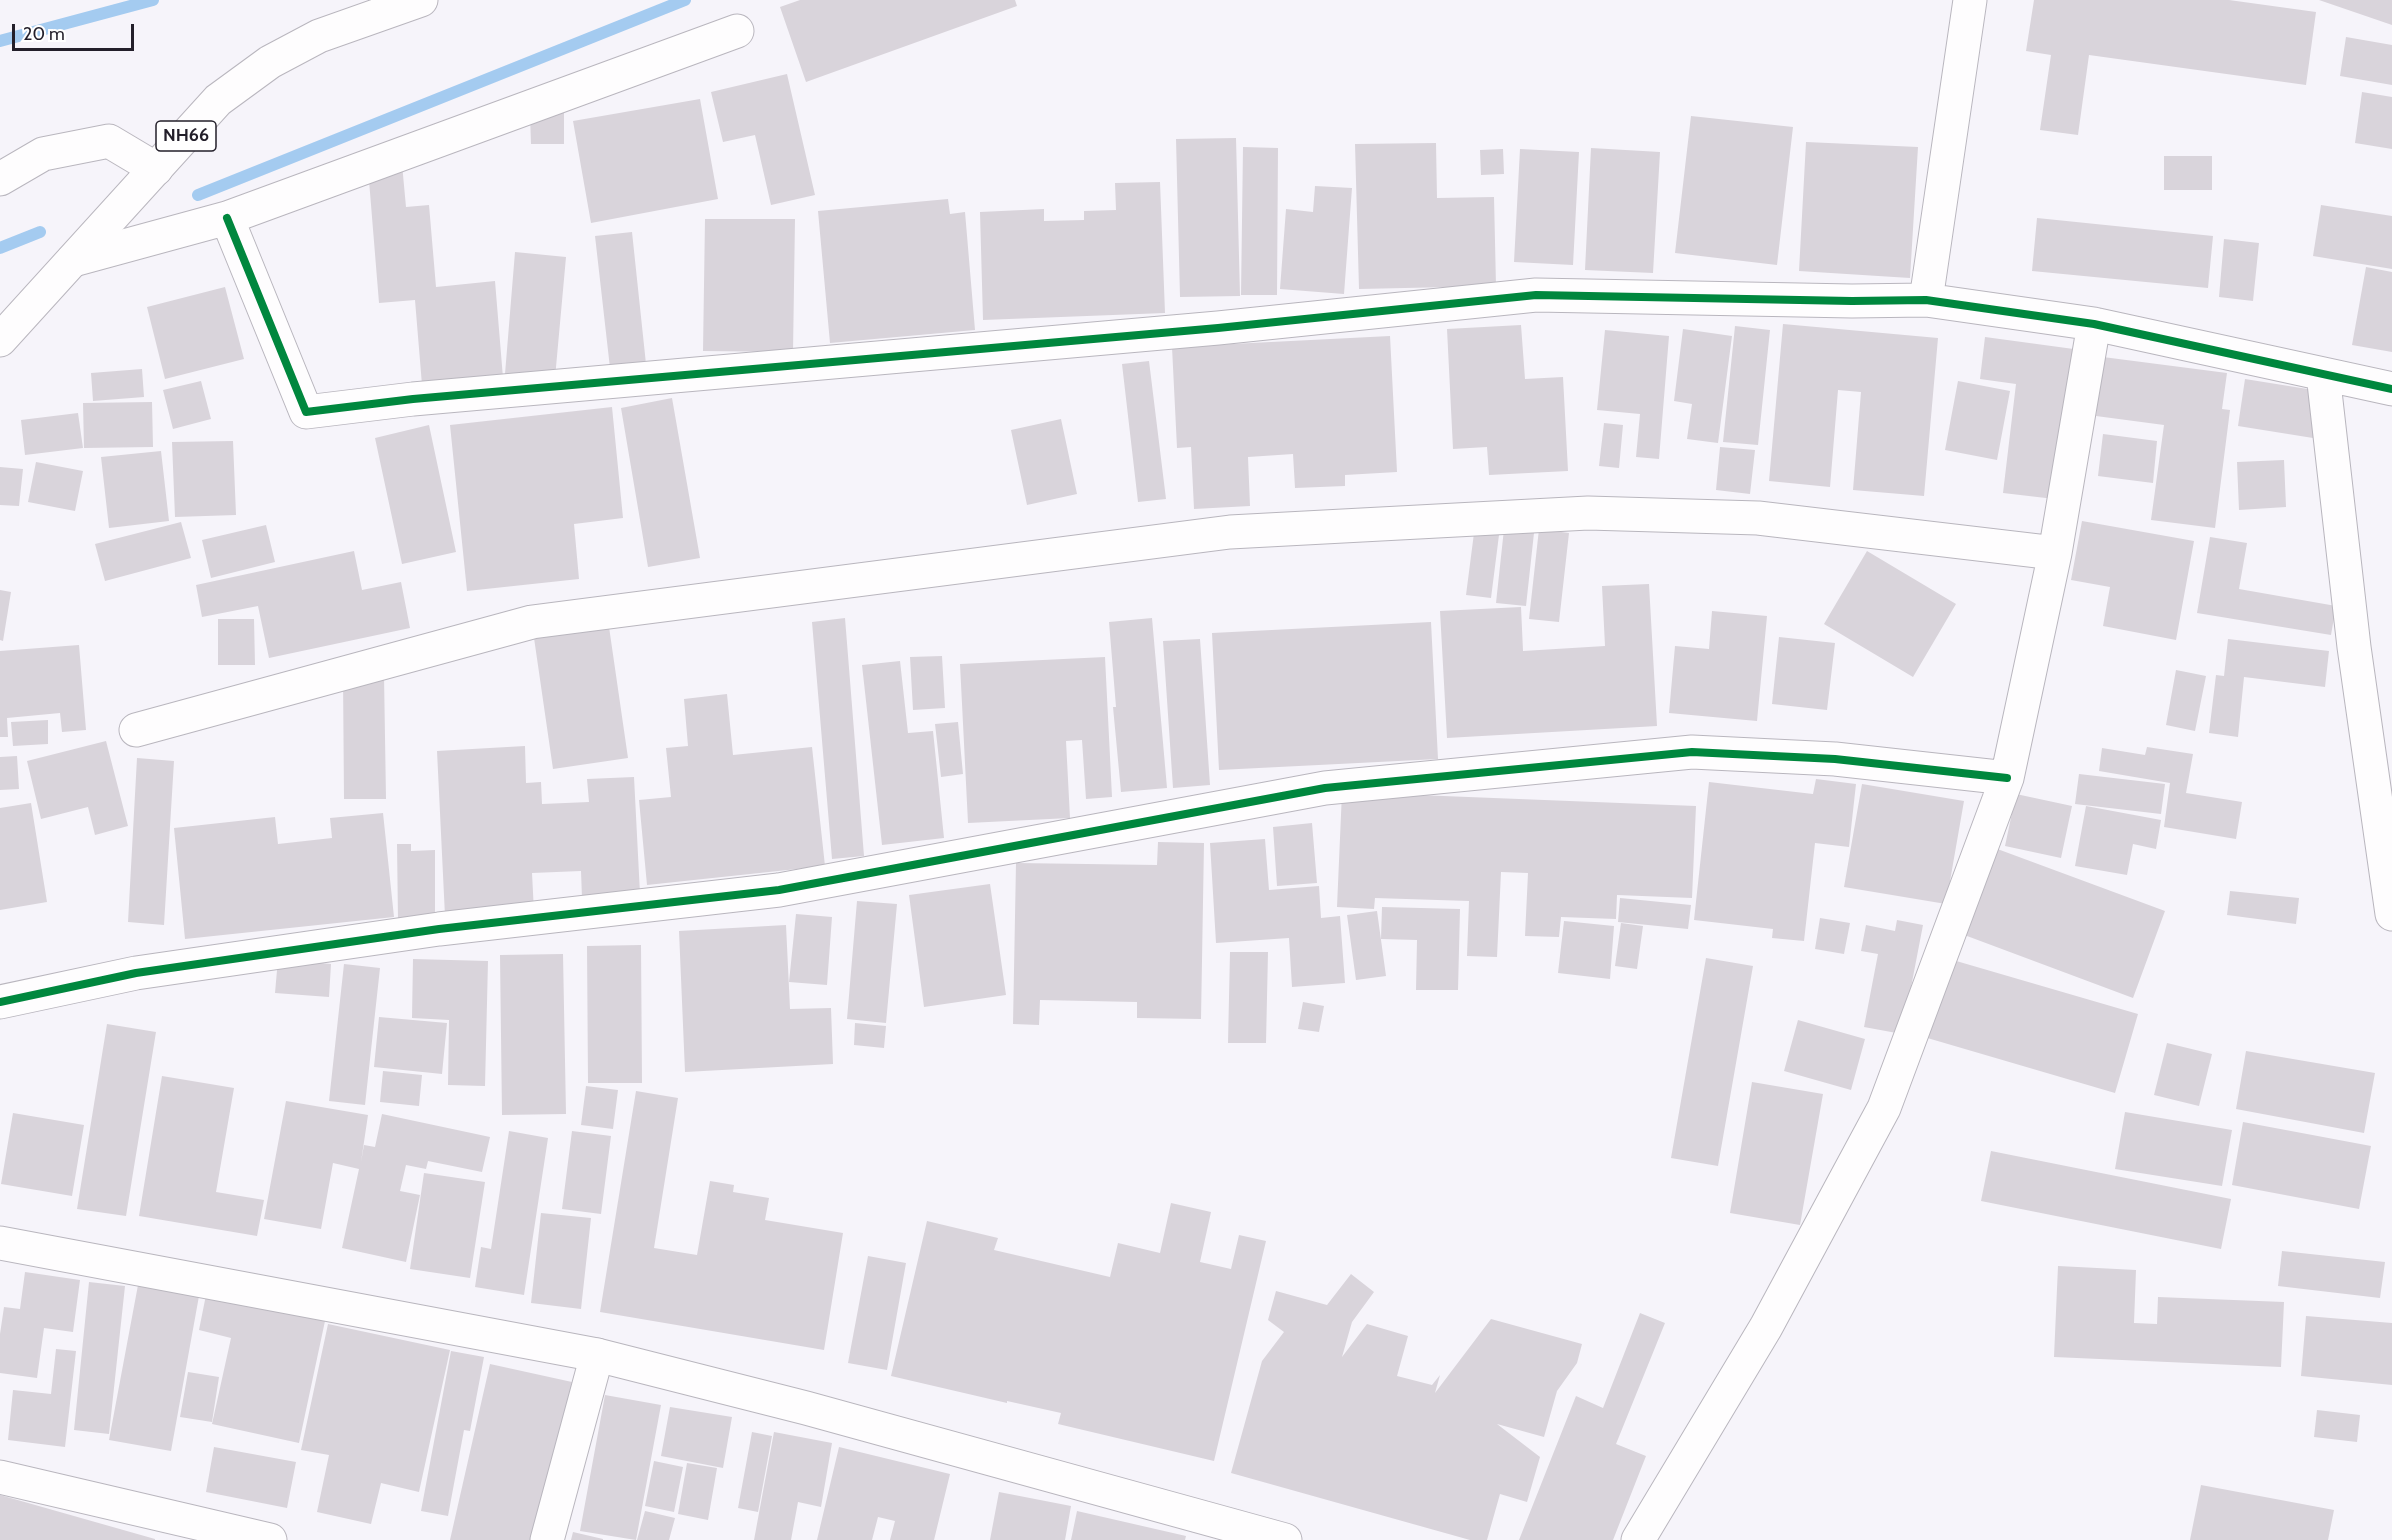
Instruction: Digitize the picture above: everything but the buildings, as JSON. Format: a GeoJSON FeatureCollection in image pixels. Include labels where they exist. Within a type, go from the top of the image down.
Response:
{"type":"FeatureCollection","features":[{"type":"Feature","properties":{"kind":"main road","name":"NH66"},"geometry":{"type":"LineString","coordinates":[[0,340],[218,100],[270,62],[319,36],[421,0]]}},
{"type":"Feature","properties":{"kind":"main road"},"geometry":{"type":"LineString","coordinates":[[1926,300],[1970,0]]}},
{"type":"Feature","properties":{"kind":"main road"},"geometry":{"type":"LineString","coordinates":[[73,260],[227,218],[737,31]]}},
{"type":"Feature","properties":{"kind":"main road"},"geometry":{"type":"LineString","coordinates":[[0,179],[43,154],[109,141],[156,170]]}},
{"type":"Feature","properties":{"kind":"main road"},"geometry":{"type":"LineString","coordinates":[[227,218],[306,412],[413,399],[1218,328],[1536,295],[1840,301],[1926,300],[2094,324],[2392,389]]}},
{"type":"Feature","properties":{"kind":"main road"},"geometry":{"type":"LineString","coordinates":[[1638,1540],[1766,1327],[1884,1108],[2007,778],[2055,553],[2094,324]]}},
{"type":"Feature","properties":{"kind":"main road"},"geometry":{"type":"LineString","coordinates":[[2324,374],[2354,647],[2387,839],[2392,914]]}},
{"type":"Feature","properties":{"kind":"main road"},"geometry":{"type":"LineString","coordinates":[[136,730],[532,622],[1230,532],[1588,513],[1758,518],[2055,553]]}},
{"type":"Feature","properties":{"kind":"main road"},"geometry":{"type":"LineString","coordinates":[[0,1002],[136,973],[299,949],[439,929],[779,890],[1325,788],[1692,752],[1835,759],[2007,778]]}},
{"type":"Feature","properties":{"kind":"main road"},"geometry":{"type":"LineString","coordinates":[[0,1243],[597,1355],[806,1408],[1285,1540]]}},
{"type":"Feature","properties":{"kind":"main road"},"geometry":{"type":"LineString","coordinates":[[547,1540],[597,1355]]}},
{"type":"Feature","properties":{"kind":"main road"},"geometry":{"type":"LineString","coordinates":[[0,1477],[270,1540]]}},
{"type":"Feature","properties":{"kind":"waterway"},"geometry":{"type":"LineString","coordinates":[[0,41],[153,0]]}},
{"type":"Feature","properties":{"kind":"waterway"},"geometry":{"type":"LineString","coordinates":[[198,195],[685,0]]}},
{"type":"Feature","properties":{"kind":"waterway"},"geometry":{"type":"LineString","coordinates":[[0,248],[40,232]]}},
{"type":"Feature","properties":{"kind":"cycle path"},"geometry":{"type":"LineString","coordinates":[[227,218],[306,412],[413,399],[1218,328],[1536,295],[1852,301],[1926,300],[2094,324],[2392,389]]}},
{"type":"Feature","properties":{"kind":"cycle path"},"geometry":{"type":"LineString","coordinates":[[0,1002],[136,973],[439,929],[779,890],[1325,788],[1692,752],[1835,759],[2007,778]]}}]}
